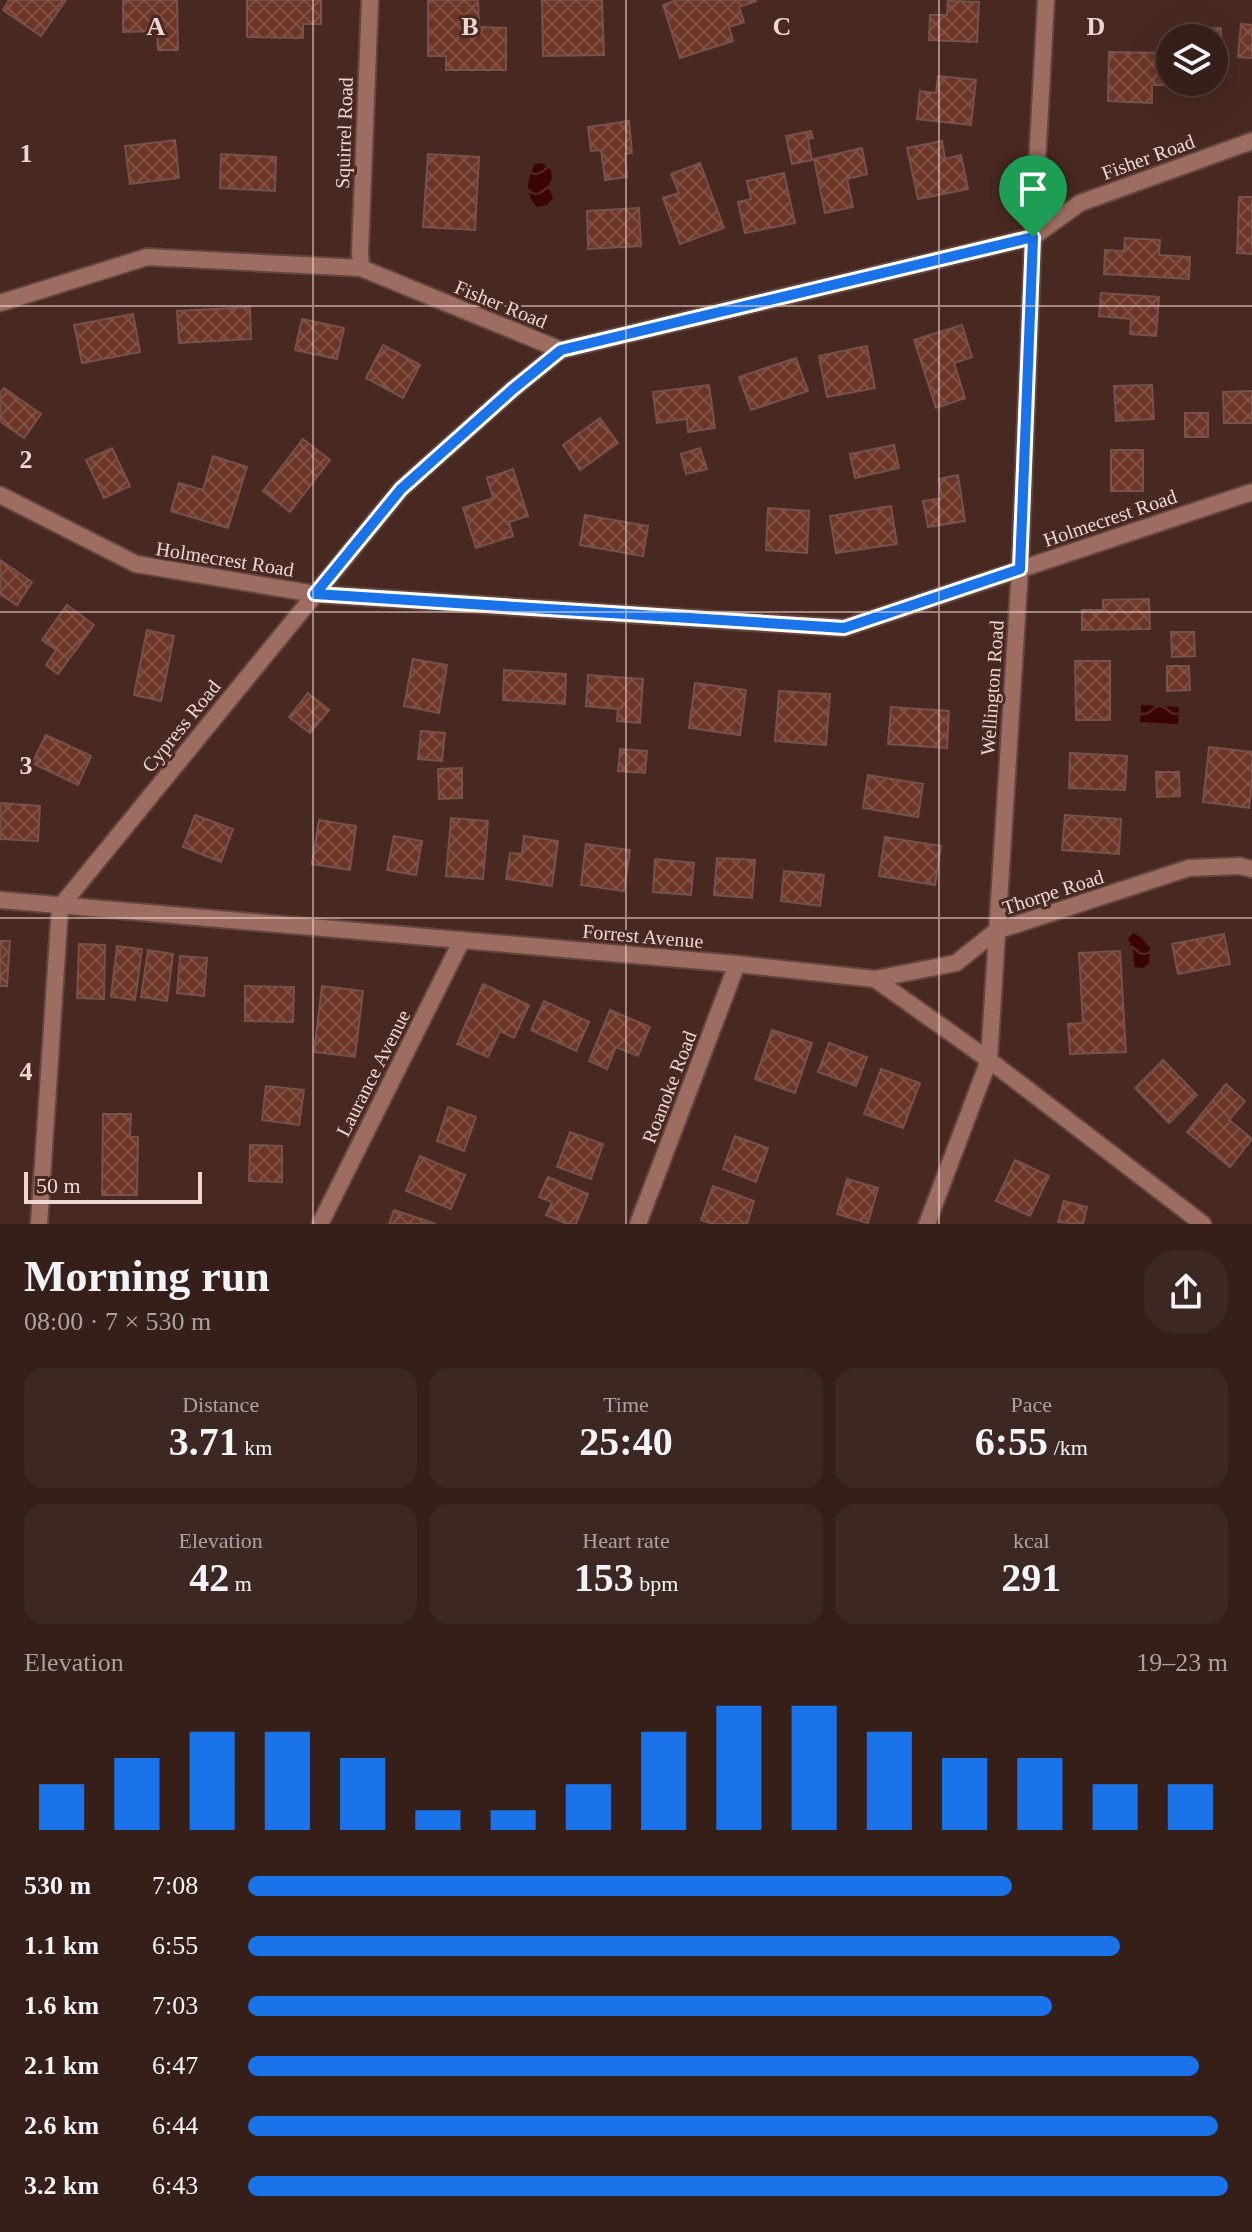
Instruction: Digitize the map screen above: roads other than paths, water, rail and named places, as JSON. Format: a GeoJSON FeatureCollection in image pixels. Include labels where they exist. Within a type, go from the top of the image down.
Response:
{"type":"FeatureCollection","features":[{"type":"Feature","properties":{"kind":"street","name":"Squirrel Road"},"geometry":{"type":"LineString","coordinates":[[361,268],[370,0]]}},
{"type":"Feature","properties":{"kind":"street","name":"Wellington Road"},"geometry":{"type":"LineString","coordinates":[[927,1224],[989,1060],[1020,569],[1046,0]]}},
{"type":"Feature","properties":{"kind":"street","name":"Fisher Road"},"geometry":{"type":"LineString","coordinates":[[0,303],[147,257],[361,268],[561,350],[1033,237],[1080,203],[1252,141]]}},
{"type":"Feature","properties":{"kind":"street","name":"Cypress Road"},"geometry":{"type":"LineString","coordinates":[[60,907],[401,489],[561,350]]}},
{"type":"Feature","properties":{"kind":"street","name":"Holmecrest Road"},"geometry":{"type":"LineString","coordinates":[[0,495],[136,564],[315,594],[844,628],[1252,492]]}},
{"type":"Feature","properties":{"kind":"street","name":"Thorpe Road"},"geometry":{"type":"LineString","coordinates":[[875,979],[956,963],[996,931],[1189,868],[1240,866],[1252,869]]}},
{"type":"Feature","properties":{"kind":"street","name":"Forrest Avenue"},"geometry":{"type":"LineString","coordinates":[[0,900],[737,964],[875,979],[989,1060],[1203,1224]]}},
{"type":"Feature","properties":{"kind":"street"},"geometry":{"type":"LineString","coordinates":[[39,1224],[60,907]]}},
{"type":"Feature","properties":{"kind":"street","name":"Laurance Avenue"},"geometry":{"type":"LineString","coordinates":[[320,1224],[462,940]]}},
{"type":"Feature","properties":{"kind":"street","name":"Roanoke Road"},"geometry":{"type":"LineString","coordinates":[[638,1224],[737,964]]}},
{"type":"Feature","properties":{"kind":"water"},"geometry":{"type":"Polygon","coordinates":[[[542,163],[551,170],[548,187],[553,198],[547,205],[537,207],[530,197],[529,181],[535,164],[542,163]]]}},
{"type":"Feature","properties":{"kind":"water"},"geometry":{"type":"Polygon","coordinates":[[[1141,705],[1179,707],[1178,724],[1140,722],[1141,705]]]}},
{"type":"Feature","properties":{"kind":"water"},"geometry":{"type":"Polygon","coordinates":[[[1133,933],[1150,948],[1149,963],[1143,968],[1134,967],[1133,948],[1128,939],[1133,933]]]}}]}
